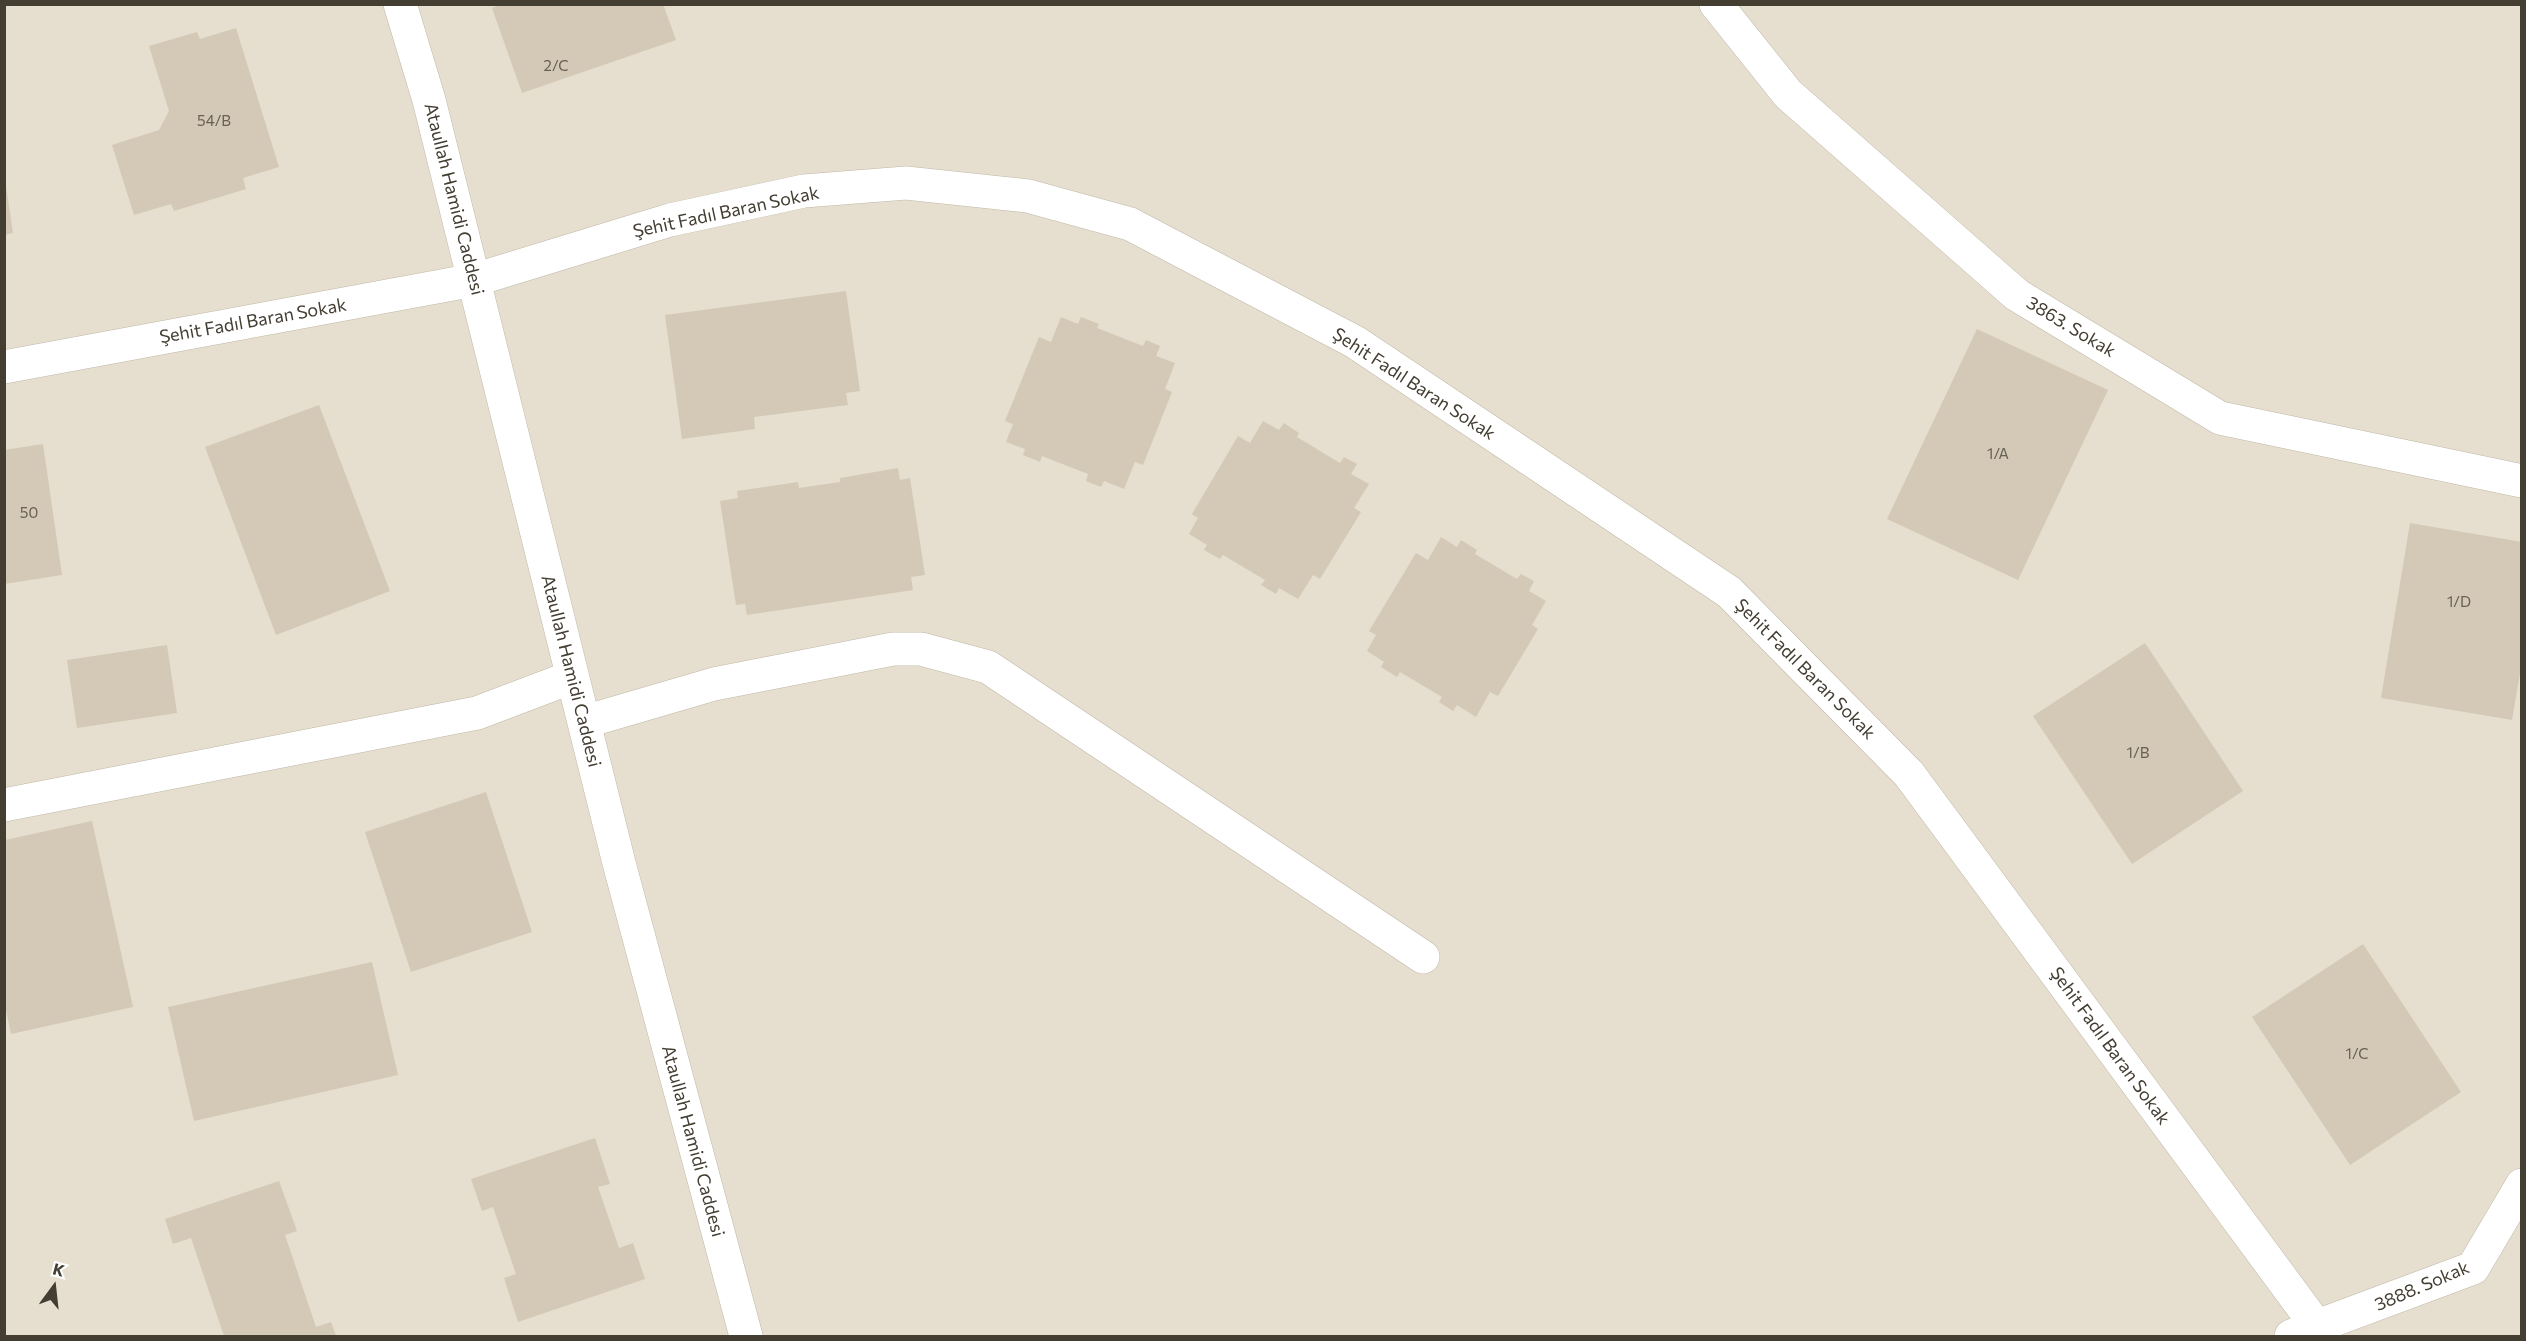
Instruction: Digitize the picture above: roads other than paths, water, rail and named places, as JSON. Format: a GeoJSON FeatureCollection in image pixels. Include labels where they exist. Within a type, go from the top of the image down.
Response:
{"type":"FeatureCollection","features":[{"type":"Feature","properties":{"kind":"street","name":"Ataullah Hamidi Caddesi"},"geometry":{"type":"LineString","coordinates":[[399,4],[429,100],[622,875],[746,1336]]}},
{"type":"Feature","properties":{"kind":"street","name":"3863. Sokak"},"geometry":{"type":"LineString","coordinates":[[1716,4],[1788,94],[2017,295],[2220,418],[2522,481]]}},
{"type":"Feature","properties":{"kind":"street","name":"Şehit Fadıl Baran Sokak"},"geometry":{"type":"LineString","coordinates":[[4,367],[474,280],[670,220],[804,191],[906,183],[1028,196],[1130,224],[1355,342],[1729,592],[1909,774],[2311,1334]]}},
{"type":"Feature","properties":{"kind":"street"},"geometry":{"type":"LineString","coordinates":[[584,722],[714,684],[893,649],[921,650],[988,667],[1423,957]]}},
{"type":"Feature","properties":{"kind":"street"},"geometry":{"type":"LineString","coordinates":[[4,805],[477,713],[572,677]]}},
{"type":"Feature","properties":{"kind":"street","name":"3888. Sokak"},"geometry":{"type":"LineString","coordinates":[[2311,1334],[2473,1268],[2522,1185]]}}]}
